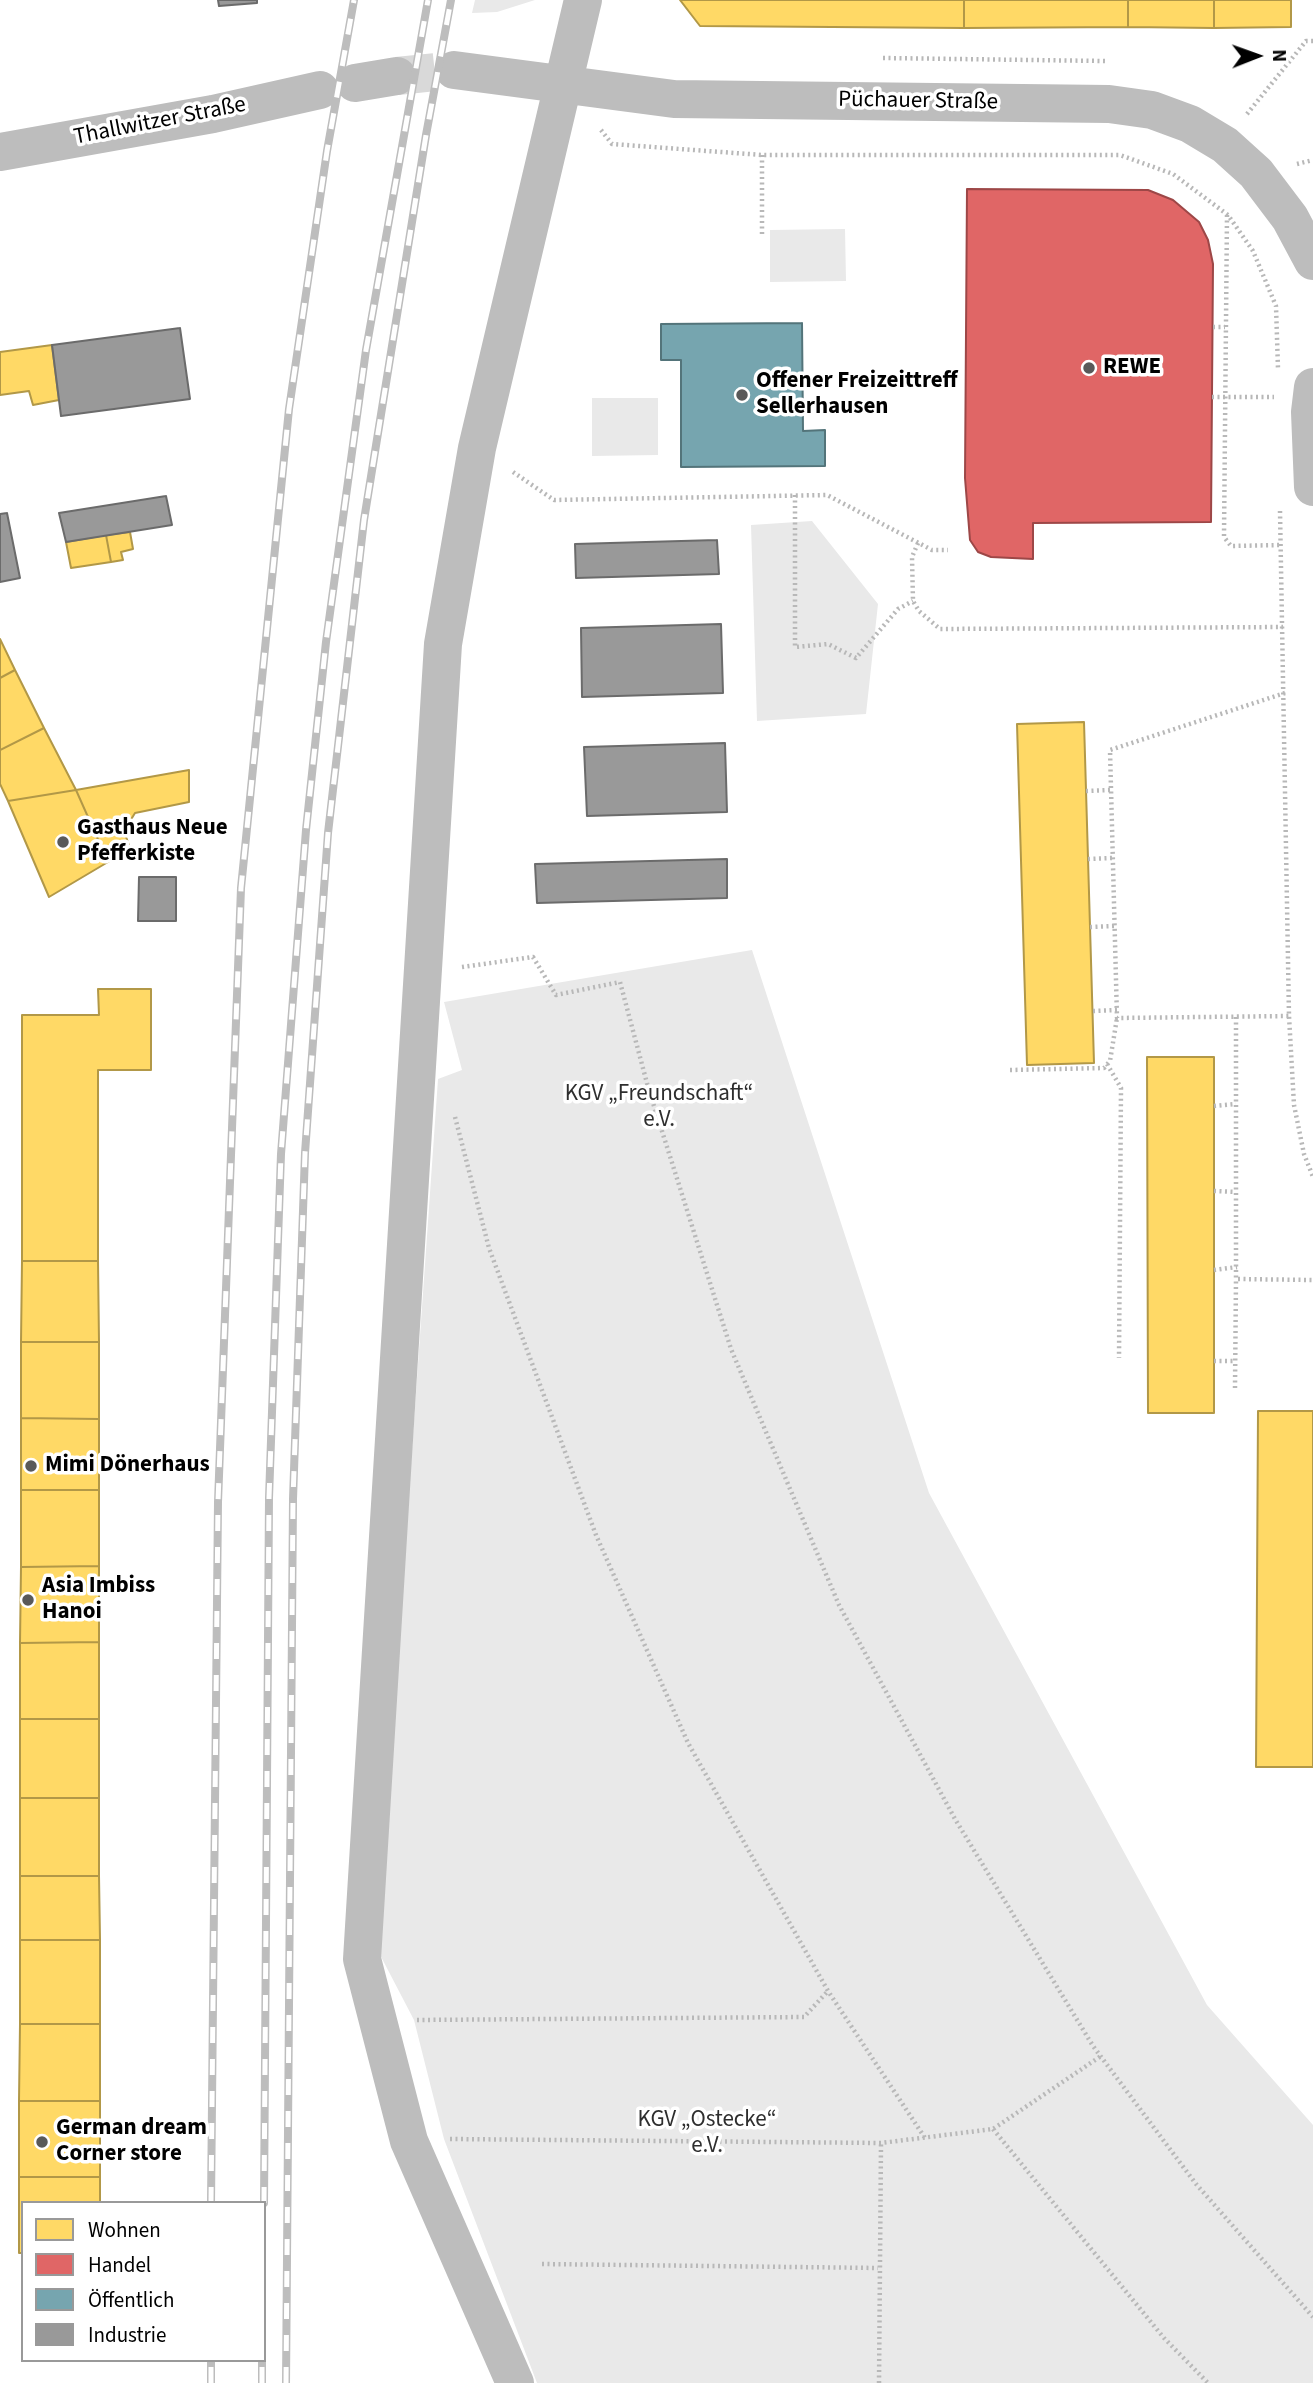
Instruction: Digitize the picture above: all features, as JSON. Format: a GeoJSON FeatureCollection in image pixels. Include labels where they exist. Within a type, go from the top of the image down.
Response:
{"type":"FeatureCollection","features":[{"type":"Feature","properties":{"kind":"street"},"geometry":{"type":"LineString","coordinates":[[515,2383],[410,2141],[362,1959],[443,644],[489,456],[562,82],[583,0]]}},
{"type":"Feature","properties":{"kind":"street"},"geometry":{"type":"LineString","coordinates":[[454,70],[562,82]]}},
{"type":"Feature","properties":{"kind":"street","name":"Thallwitzer Straße"},"geometry":{"type":"LineString","coordinates":[[0,152],[213,114],[397,76]]}},
{"type":"Feature","properties":{"kind":"street","name":"Püchauer Straße"},"geometry":{"type":"LineString","coordinates":[[562,82],[674,99],[1110,104],[1152,110],[1190,124],[1225,145],[1256,173],[1290,218],[1313,261]]}},
{"type":"Feature","properties":{"kind":"street"},"geometry":{"type":"LineString","coordinates":[[1313,387],[1310,412],[1313,487]]}},
{"type":"Feature","properties":{"kind":"path"},"geometry":{"type":"LineString","coordinates":[[1247,114],[1306,41],[1313,41]]}},
{"type":"Feature","properties":{"kind":"path"},"geometry":{"type":"LineString","coordinates":[[562,82],[612,144],[762,155],[1120,155],[1173,174],[1227,215],[1253,251],[1276,306],[1278,371]]}},
{"type":"Feature","properties":{"kind":"path"},"geometry":{"type":"LineString","coordinates":[[762,155],[762,236]]}},
{"type":"Feature","properties":{"kind":"path"},"geometry":{"type":"LineString","coordinates":[[1227,215],[1224,537],[1231,545],[1281,545]]}},
{"type":"Feature","properties":{"kind":"path"},"geometry":{"type":"LineString","coordinates":[[1213,327],[1226,327]]}},
{"type":"Feature","properties":{"kind":"path"},"geometry":{"type":"LineString","coordinates":[[1212,397],[1279,397],[1279,408]]}},
{"type":"Feature","properties":{"kind":"path"},"geometry":{"type":"LineString","coordinates":[[489,456],[554,500],[827,495],[932,550],[948,550]]}},
{"type":"Feature","properties":{"kind":"path"},"geometry":{"type":"LineString","coordinates":[[795,495],[794,647],[828,644],[856,658],[898,609],[913,601]]}},
{"type":"Feature","properties":{"kind":"path"},"geometry":{"type":"LineString","coordinates":[[1280,506],[1289,1016],[1294,1105],[1304,1154],[1313,1177]]}},
{"type":"Feature","properties":{"kind":"path"},"geometry":{"type":"LineString","coordinates":[[918,543],[912,557],[913,601],[919,611],[940,629],[1283,626]]}},
{"type":"Feature","properties":{"kind":"path"},"geometry":{"type":"LineString","coordinates":[[1010,1070],[1104,1068],[1110,1060],[1118,1010],[1110,750],[1285,693]]}},
{"type":"Feature","properties":{"kind":"path"},"geometry":{"type":"LineString","coordinates":[[1086,790],[1111,790]]}},
{"type":"Feature","properties":{"kind":"path"},"geometry":{"type":"LineString","coordinates":[[1088,859],[1113,858]]}},
{"type":"Feature","properties":{"kind":"path"},"geometry":{"type":"LineString","coordinates":[[1090,927],[1115,926]]}},
{"type":"Feature","properties":{"kind":"path"},"geometry":{"type":"LineString","coordinates":[[423,972],[533,957],[556,995],[620,982],[648,1087],[731,1349],[839,1605],[955,1819],[1101,2056],[1196,2184],[1313,2317]]}},
{"type":"Feature","properties":{"kind":"path"},"geometry":{"type":"LineString","coordinates":[[1093,1011],[1118,1010]]}},
{"type":"Feature","properties":{"kind":"path"},"geometry":{"type":"LineString","coordinates":[[1117,1018],[1289,1016]]}},
{"type":"Feature","properties":{"kind":"path"},"geometry":{"type":"LineString","coordinates":[[1235,1388],[1236,1017]]}},
{"type":"Feature","properties":{"kind":"path"},"geometry":{"type":"LineString","coordinates":[[1107,1064],[1121,1087],[1119,1358]]}},
{"type":"Feature","properties":{"kind":"path"},"geometry":{"type":"LineString","coordinates":[[1214,1106],[1236,1104]]}},
{"type":"Feature","properties":{"kind":"path"},"geometry":{"type":"LineString","coordinates":[[454,1109],[489,1248],[596,1535],[688,1743],[828,1991],[925,2138]]}},
{"type":"Feature","properties":{"kind":"path"},"geometry":{"type":"LineString","coordinates":[[1214,1191],[1236,1192]]}},
{"type":"Feature","properties":{"kind":"path"},"geometry":{"type":"LineString","coordinates":[[1214,1270],[1237,1266]]}},
{"type":"Feature","properties":{"kind":"path"},"geometry":{"type":"LineString","coordinates":[[1236,1279],[1313,1280]]}},
{"type":"Feature","properties":{"kind":"path"},"geometry":{"type":"LineString","coordinates":[[1214,1361],[1236,1361]]}},
{"type":"Feature","properties":{"kind":"path"},"geometry":{"type":"LineString","coordinates":[[414,2020],[804,2017],[828,1991]]}},
{"type":"Feature","properties":{"kind":"path"},"geometry":{"type":"LineString","coordinates":[[444,2139],[881,2143],[925,2138],[993,2129],[1101,2056]]}},
{"type":"Feature","properties":{"kind":"path"},"geometry":{"type":"LineString","coordinates":[[993,2129],[1164,2338],[1208,2383]]}},
{"type":"Feature","properties":{"kind":"path"},"geometry":{"type":"LineString","coordinates":[[879,2383],[881,2143]]}},
{"type":"Feature","properties":{"kind":"path"},"geometry":{"type":"LineString","coordinates":[[542,2264],[878,2268]]}},
{"type":"Feature","properties":{"kind":"green space"},"geometry":{"type":"Polygon","coordinates":[[[475,0],[535,0],[497,12],[472,13],[475,0]]]}},
{"type":"Feature","properties":{"kind":"green space"},"geometry":{"type":"Polygon","coordinates":[[[845,229],[846,281],[770,282],[770,230],[845,229]]]}},
{"type":"Feature","properties":{"kind":"green space"},"geometry":{"type":"Polygon","coordinates":[[[592,398],[658,398],[658,455],[592,456],[592,398]]]}},
{"type":"Feature","properties":{"kind":"green space"},"geometry":{"type":"Polygon","coordinates":[[[812,521],[878,604],[866,714],[757,721],[751,525],[812,521]]]}},
{"type":"Feature","properties":{"kind":"green space"},"geometry":{"type":"Polygon","coordinates":[[[752,950],[929,1493],[1207,2005],[1313,2125],[1313,2383],[537,2383],[444,2139],[414,2020],[377,1949],[438,1079],[462,1070],[444,1002],[752,950]]]}},
{"type":"Feature","properties":{"kind":"building: Wohnen"},"geometry":{"type":"Polygon","coordinates":[[[680,0],[964,0],[964,28],[700,26],[680,0]]]}},
{"type":"Feature","properties":{"kind":"building: Wohnen"},"geometry":{"type":"Polygon","coordinates":[[[964,0],[1128,0],[1128,27],[964,28],[964,0]]]}},
{"type":"Feature","properties":{"kind":"building: Wohnen"},"geometry":{"type":"Polygon","coordinates":[[[1128,0],[1214,0],[1214,28],[1128,27],[1128,0]]]}},
{"type":"Feature","properties":{"kind":"building: Wohnen"},"geometry":{"type":"Polygon","coordinates":[[[1214,0],[1291,0],[1291,27],[1214,28],[1214,0]]]}},
{"type":"Feature","properties":{"kind":"building: Wohnen"},"geometry":{"type":"Polygon","coordinates":[[[52,345],[59,400],[33,405],[29,391],[0,395],[0,352],[52,345]]]}},
{"type":"Feature","properties":{"kind":"building: Wohnen"},"geometry":{"type":"Polygon","coordinates":[[[130,532],[133,549],[121,552],[123,560],[111,562],[106,535],[130,532]]]}},
{"type":"Feature","properties":{"kind":"building: Wohnen"},"geometry":{"type":"Polygon","coordinates":[[[106,535],[111,562],[71,568],[66,542],[106,535]]]}},
{"type":"Feature","properties":{"kind":"building: Wohnen"},"geometry":{"type":"Polygon","coordinates":[[[0,639],[15,670],[0,678],[0,639]]]}},
{"type":"Feature","properties":{"kind":"building: Wohnen"},"geometry":{"type":"Polygon","coordinates":[[[15,670],[44,728],[0,750],[0,678],[15,670]]]}},
{"type":"Feature","properties":{"kind":"building: Wohnen"},"geometry":{"type":"Polygon","coordinates":[[[1084,722],[1094,1063],[1027,1065],[1017,724],[1084,722]]]}},
{"type":"Feature","properties":{"kind":"building: Wohnen"},"geometry":{"type":"Polygon","coordinates":[[[44,728],[76,790],[8,801],[0,784],[0,750],[44,728]]]}},
{"type":"Feature","properties":{"kind":"building: Wohnen"},"geometry":{"type":"Polygon","coordinates":[[[189,770],[189,802],[135,813],[124,831],[131,851],[108,862],[76,790],[189,770]]]}},
{"type":"Feature","properties":{"kind":"building: Wohnen","name":"Gasthaus Neue Pfefferkiste"},"geometry":{"type":"Polygon","coordinates":[[[76,790],[108,862],[49,897],[8,801],[76,790]]]}},
{"type":"Feature","properties":{"kind":"building: Wohnen"},"geometry":{"type":"Polygon","coordinates":[[[98,989],[151,989],[151,1070],[98,1070],[98,1261],[22,1261],[22,1015],[99,1015],[98,989]]]}},
{"type":"Feature","properties":{"kind":"building: Wohnen"},"geometry":{"type":"Polygon","coordinates":[[[1147,1057],[1214,1057],[1214,1413],[1148,1413],[1147,1057]]]}},
{"type":"Feature","properties":{"kind":"building: Wohnen"},"geometry":{"type":"Polygon","coordinates":[[[22,1261],[98,1261],[99,1342],[21,1342],[22,1261]]]}},
{"type":"Feature","properties":{"kind":"building: Wohnen"},"geometry":{"type":"Polygon","coordinates":[[[21,1342],[99,1342],[99,1419],[21,1418],[21,1342]]]}},
{"type":"Feature","properties":{"kind":"building: Wohnen"},"geometry":{"type":"Polygon","coordinates":[[[1258,1411],[1313,1411],[1313,1767],[1256,1767],[1258,1411]]]}},
{"type":"Feature","properties":{"kind":"building: Wohnen"},"geometry":{"type":"Polygon","coordinates":[[[21,1418],[99,1419],[99,1490],[21,1490],[21,1418]]]}},
{"type":"Feature","properties":{"kind":"building: Wohnen"},"geometry":{"type":"Polygon","coordinates":[[[21,1490],[99,1490],[99,1566],[21,1567],[21,1490]]]}},
{"type":"Feature","properties":{"kind":"building: Wohnen"},"geometry":{"type":"Polygon","coordinates":[[[99,1566],[99,1642],[20,1643],[21,1567],[99,1566]]]}},
{"type":"Feature","properties":{"kind":"building: Wohnen"},"geometry":{"type":"Polygon","coordinates":[[[99,1642],[99,1719],[20,1719],[20,1643],[99,1642]]]}},
{"type":"Feature","properties":{"kind":"building: Wohnen"},"geometry":{"type":"Polygon","coordinates":[[[20,1719],[99,1719],[99,1798],[20,1798],[20,1719]]]}},
{"type":"Feature","properties":{"kind":"building: Wohnen"},"geometry":{"type":"Polygon","coordinates":[[[20,1798],[99,1798],[99,1876],[20,1876],[20,1798]]]}},
{"type":"Feature","properties":{"kind":"building: Wohnen"},"geometry":{"type":"Polygon","coordinates":[[[20,1876],[99,1876],[100,1940],[20,1940],[20,1876]]]}},
{"type":"Feature","properties":{"kind":"building: Wohnen"},"geometry":{"type":"Polygon","coordinates":[[[20,1940],[100,1940],[100,2024],[20,2024],[20,1940]]]}},
{"type":"Feature","properties":{"kind":"building: Wohnen"},"geometry":{"type":"Polygon","coordinates":[[[20,2024],[100,2024],[100,2101],[19,2101],[20,2024]]]}},
{"type":"Feature","properties":{"kind":"building: Wohnen"},"geometry":{"type":"Polygon","coordinates":[[[19,2101],[100,2101],[100,2177],[19,2177],[19,2101]]]}},
{"type":"Feature","properties":{"kind":"building: Wohnen"},"geometry":{"type":"Polygon","coordinates":[[[19,2177],[100,2177],[100,2201],[21,2201],[19,2253],[19,2177]]]}},
{"type":"Feature","properties":{"kind":"building: Handel","name":"REWE"},"geometry":{"type":"Polygon","coordinates":[[[967,189],[1148,190],[1173,200],[1199,222],[1208,240],[1213,264],[1211,522],[1033,523],[1033,559],[991,557],[978,552],[970,540],[965,478],[967,189]]]}},
{"type":"Feature","properties":{"kind":"building: Öffentlich","name":"Offener Freizeittreff Sellerhausen"},"geometry":{"type":"Polygon","coordinates":[[[802,323],[803,431],[825,430],[825,466],[681,467],[681,360],[661,360],[661,324],[802,323]]]}},
{"type":"Feature","properties":{"kind":"building: Industrie"},"geometry":{"type":"Polygon","coordinates":[[[218,0],[257,0],[257,3],[219,6],[218,0]]]}},
{"type":"Feature","properties":{"kind":"building: Industrie"},"geometry":{"type":"Polygon","coordinates":[[[180,328],[190,399],[61,416],[52,345],[180,328]]]}},
{"type":"Feature","properties":{"kind":"building: Industrie"},"geometry":{"type":"Polygon","coordinates":[[[166,496],[172,525],[66,542],[59,513],[166,496]]]}},
{"type":"Feature","properties":{"kind":"building: Industrie"},"geometry":{"type":"Polygon","coordinates":[[[7,513],[20,578],[0,582],[0,514],[7,513]]]}},
{"type":"Feature","properties":{"kind":"building: Industrie"},"geometry":{"type":"Polygon","coordinates":[[[717,540],[719,574],[576,578],[575,544],[717,540]]]}},
{"type":"Feature","properties":{"kind":"building: Industrie"},"geometry":{"type":"Polygon","coordinates":[[[721,624],[723,693],[582,697],[581,628],[721,624]]]}},
{"type":"Feature","properties":{"kind":"building: Industrie"},"geometry":{"type":"Polygon","coordinates":[[[725,743],[727,812],[587,816],[584,747],[725,743]]]}},
{"type":"Feature","properties":{"kind":"building: Industrie"},"geometry":{"type":"Polygon","coordinates":[[[727,859],[727,898],[537,903],[535,864],[727,859]]]}},
{"type":"Feature","properties":{"kind":"building: Industrie"},"geometry":{"type":"Polygon","coordinates":[[[139,877],[176,877],[176,921],[138,921],[139,877]]]}},
{"type":"Feature","properties":{"kind":"tunnel"},"geometry":{"type":"LineString","coordinates":[[397,76],[454,70]]}},
{"type":"Feature","properties":{"kind":"railway"},"geometry":{"type":"LineString","coordinates":[[211,2201],[218,1502],[241,888],[289,409],[327,151],[354,0]]}},
{"type":"Feature","properties":{"kind":"railway"},"geometry":{"type":"LineString","coordinates":[[264,2201],[269,1498],[281,1154],[306,830],[326,642],[366,350],[428,0]]}},
{"type":"Feature","properties":{"kind":"railway"},"geometry":{"type":"LineString","coordinates":[[286,2383],[293,1499],[305,1153],[328,833],[364,520],[426,135],[451,0]]}},
{"type":"Feature","properties":{"kind":"railway"},"geometry":{"type":"LineString","coordinates":[[211,2362],[211,2383]]}},
{"type":"Feature","properties":{"kind":"railway"},"geometry":{"type":"LineString","coordinates":[[262,2362],[262,2383]]}},
{"type":"Feature","properties":{"kind":"place","name":"REWE"},"geometry":{"type":"Point","coordinates":[1089,368]}},
{"type":"Feature","properties":{"kind":"place","name":"Offener Freizeittreff Sellerhausen"},"geometry":{"type":"Point","coordinates":[742,395]}},
{"type":"Feature","properties":{"kind":"place","name":"Gasthaus Neue Pfefferkiste"},"geometry":{"type":"Point","coordinates":[63,842]}},
{"type":"Feature","properties":{"kind":"place","name":"Mimi Dönerhaus"},"geometry":{"type":"Point","coordinates":[31,1466]}},
{"type":"Feature","properties":{"kind":"place","name":"Asia Imbiss Hanoi"},"geometry":{"type":"Point","coordinates":[28,1600]}},
{"type":"Feature","properties":{"kind":"place","name":"German dream Corner store"},"geometry":{"type":"Point","coordinates":[42,2142]}},
{"type":"Feature","properties":{"kind":"park label","name":"KGV „Freundschaft“ e.V."},"geometry":{"type":"Point","coordinates":[659,1108]}},
{"type":"Feature","properties":{"kind":"park label","name":"KGV „Ostecke“ e.V."},"geometry":{"type":"Point","coordinates":[707,2134]}}]}
